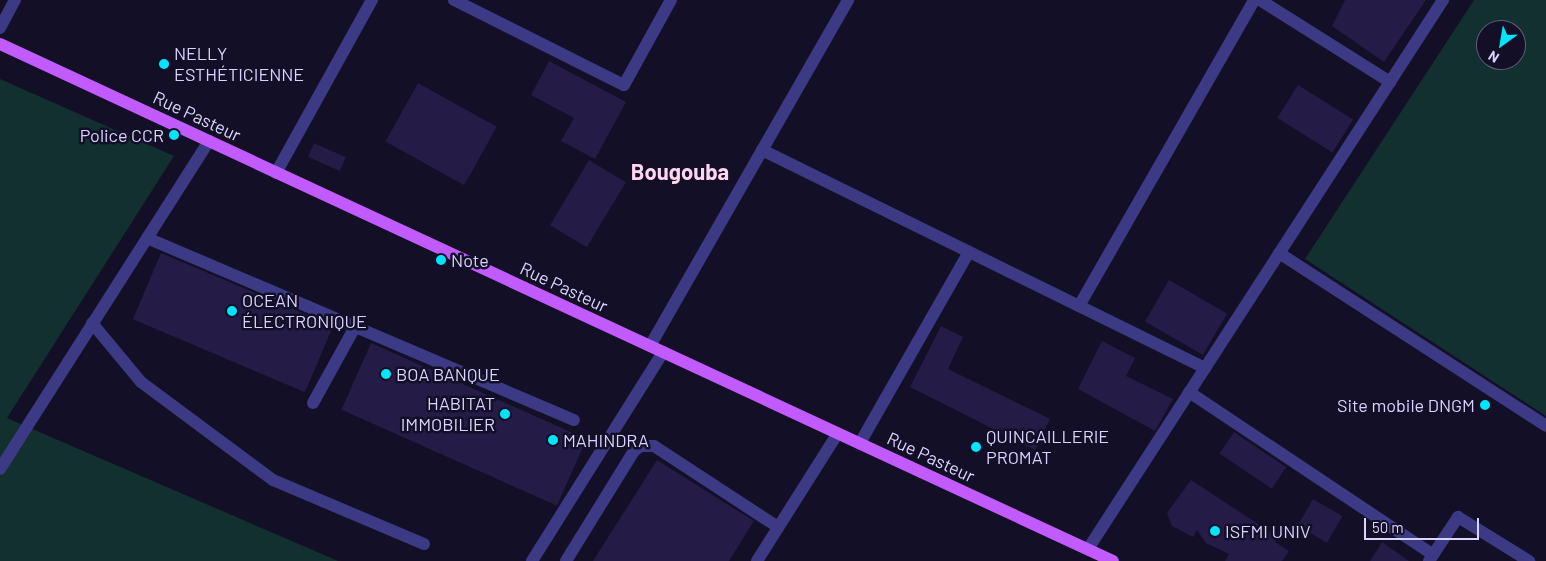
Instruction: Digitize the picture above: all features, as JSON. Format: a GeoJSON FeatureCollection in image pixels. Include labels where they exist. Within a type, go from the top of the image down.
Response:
{"type":"FeatureCollection","features":[{"type":"Feature","properties":{"kind":"main road","name":"Rue Pasteur"},"geometry":{"type":"LineString","coordinates":[[0,44],[1113,561]]}},
{"type":"Feature","properties":{"kind":"street"},"geometry":{"type":"LineString","coordinates":[[0,28],[15,0]]}},
{"type":"Feature","properties":{"kind":"street"},"geometry":{"type":"LineString","coordinates":[[276,173],[372,0]]}},
{"type":"Feature","properties":{"kind":"street"},"geometry":{"type":"LineString","coordinates":[[454,0],[624,85],[671,0]]}},
{"type":"Feature","properties":{"kind":"street"},"geometry":{"type":"LineString","coordinates":[[650,346],[848,0]]}},
{"type":"Feature","properties":{"kind":"street"},"geometry":{"type":"LineString","coordinates":[[1079,306],[1254,0]]}},
{"type":"Feature","properties":{"kind":"street"},"geometry":{"type":"LineString","coordinates":[[1260,0],[1390,82]]}},
{"type":"Feature","properties":{"kind":"street"},"geometry":{"type":"LineString","coordinates":[[1088,549],[1443,0]]}},
{"type":"Feature","properties":{"kind":"street"},"geometry":{"type":"LineString","coordinates":[[0,469],[209,141]]}},
{"type":"Feature","properties":{"kind":"street"},"geometry":{"type":"LineString","coordinates":[[762,150],[1205,368]]}},
{"type":"Feature","properties":{"kind":"street"},"geometry":{"type":"LineString","coordinates":[[146,238],[574,420]]}},
{"type":"Feature","properties":{"kind":"street"},"geometry":{"type":"LineString","coordinates":[[860,443],[969,252]]}},
{"type":"Feature","properties":{"kind":"street"},"geometry":{"type":"LineString","coordinates":[[1279,253],[1546,426]]}},
{"type":"Feature","properties":{"kind":"street"},"geometry":{"type":"LineString","coordinates":[[92,323],[141,382],[272,480],[424,544]]}},
{"type":"Feature","properties":{"kind":"street"},"geometry":{"type":"LineString","coordinates":[[314,403],[355,327]]}},
{"type":"Feature","properties":{"kind":"street"},"geometry":{"type":"LineString","coordinates":[[532,561],[663,352]]}},
{"type":"Feature","properties":{"kind":"street"},"geometry":{"type":"LineString","coordinates":[[1189,392],[1431,558],[1458,517],[1528,561]]}},
{"type":"Feature","properties":{"kind":"street"},"geometry":{"type":"LineString","coordinates":[[757,561],[838,433]]}},
{"type":"Feature","properties":{"kind":"street"},"geometry":{"type":"LineString","coordinates":[[566,561],[634,451],[641,446],[654,446],[778,527]]}},
{"type":"Feature","properties":{"kind":"green space"},"geometry":{"type":"Polygon","coordinates":[[[1474,0],[1546,0],[1546,416],[1305,259],[1474,0]]]}},
{"type":"Feature","properties":{"kind":"green space"},"geometry":{"type":"Polygon","coordinates":[[[0,79],[174,156],[7,418],[338,561],[0,561],[0,79]]]}},
{"type":"Feature","properties":{"kind":"building"},"geometry":{"type":"Polygon","coordinates":[[[1345,0],[1426,0],[1384,62],[1332,26],[1345,0]]]}},
{"type":"Feature","properties":{"kind":"building"},"geometry":{"type":"Polygon","coordinates":[[[549,61],[626,102],[595,159],[561,141],[574,118],[531,95],[549,61]]]}},
{"type":"Feature","properties":{"kind":"building"},"geometry":{"type":"Polygon","coordinates":[[[418,83],[497,127],[464,185],[386,142],[418,83]]]}},
{"type":"Feature","properties":{"kind":"building"},"geometry":{"type":"Polygon","coordinates":[[[1298,85],[1353,119],[1332,153],[1277,118],[1298,85]]]}},
{"type":"Feature","properties":{"kind":"building"},"geometry":{"type":"Polygon","coordinates":[[[314,143],[346,157],[340,171],[308,157],[314,143]]]}},
{"type":"Feature","properties":{"kind":"building"},"geometry":{"type":"Polygon","coordinates":[[[589,160],[626,182],[587,247],[550,225],[589,160]]]}},
{"type":"Feature","properties":{"kind":"building"},"geometry":{"type":"Polygon","coordinates":[[[161,253],[333,326],[305,392],[133,319],[161,253]]]}},
{"type":"Feature","properties":{"kind":"building"},"geometry":{"type":"Polygon","coordinates":[[[1169,280],[1227,314],[1203,355],[1145,322],[1169,280]]]}},
{"type":"Feature","properties":{"kind":"building"},"geometry":{"type":"Polygon","coordinates":[[[941,326],[963,337],[948,369],[1050,419],[1035,450],[910,387],[941,326]]]}},
{"type":"Feature","properties":{"kind":"building"},"geometry":{"type":"Polygon","coordinates":[[[1102,341],[1135,358],[1126,376],[1173,399],[1155,431],[1078,389],[1102,341]]]}},
{"type":"Feature","properties":{"kind":"building"},"geometry":{"type":"Polygon","coordinates":[[[371,343],[587,439],[557,506],[341,410],[371,343]]]}},
{"type":"Feature","properties":{"kind":"building"},"geometry":{"type":"Polygon","coordinates":[[[1234,432],[1286,467],[1272,489],[1219,454],[1234,432]]]}},
{"type":"Feature","properties":{"kind":"building"},"geometry":{"type":"Polygon","coordinates":[[[657,460],[754,521],[729,561],[593,561],[657,460]]]}},
{"type":"Feature","properties":{"kind":"building"},"geometry":{"type":"Polygon","coordinates":[[[1191,480],[1278,537],[1275,542],[1289,551],[1282,561],[1225,561],[1229,554],[1206,543],[1197,530],[1193,537],[1172,526],[1167,513],[1191,480]]]}},
{"type":"Feature","properties":{"kind":"building"},"geometry":{"type":"Polygon","coordinates":[[[1313,499],[1342,516],[1327,543],[1298,526],[1313,499]]]}},
{"type":"Feature","properties":{"kind":"building"},"geometry":{"type":"Polygon","coordinates":[[[1382,542],[1409,561],[1370,561],[1382,542]]]}},
{"type":"Feature","properties":{"kind":"place","name":"NELLY ESTHÉTICIENNE"},"geometry":{"type":"Point","coordinates":[164,64]}},
{"type":"Feature","properties":{"kind":"place","name":"Police CCR"},"geometry":{"type":"Point","coordinates":[174,135]}},
{"type":"Feature","properties":{"kind":"place","name":"Note"},"geometry":{"type":"Point","coordinates":[441,260]}},
{"type":"Feature","properties":{"kind":"place","name":"OCEAN ÉLECTRONIQUE"},"geometry":{"type":"Point","coordinates":[232,311]}},
{"type":"Feature","properties":{"kind":"place","name":"BOA BANQUE"},"geometry":{"type":"Point","coordinates":[386,374]}},
{"type":"Feature","properties":{"kind":"place","name":"Site mobile DNGM"},"geometry":{"type":"Point","coordinates":[1485,405]}},
{"type":"Feature","properties":{"kind":"place","name":"HABITAT IMMOBILIER"},"geometry":{"type":"Point","coordinates":[505,414]}},
{"type":"Feature","properties":{"kind":"place","name":"MAHINDRA"},"geometry":{"type":"Point","coordinates":[553,440]}},
{"type":"Feature","properties":{"kind":"place","name":"QUINCAILLERIE PROMAT"},"geometry":{"type":"Point","coordinates":[976,447]}},
{"type":"Feature","properties":{"kind":"place","name":"ISFMI UNIV"},"geometry":{"type":"Point","coordinates":[1215,531]}},
{"type":"Feature","properties":{"kind":"district","name":"Bougouba"},"geometry":{"type":"Point","coordinates":[680,172]}}]}
